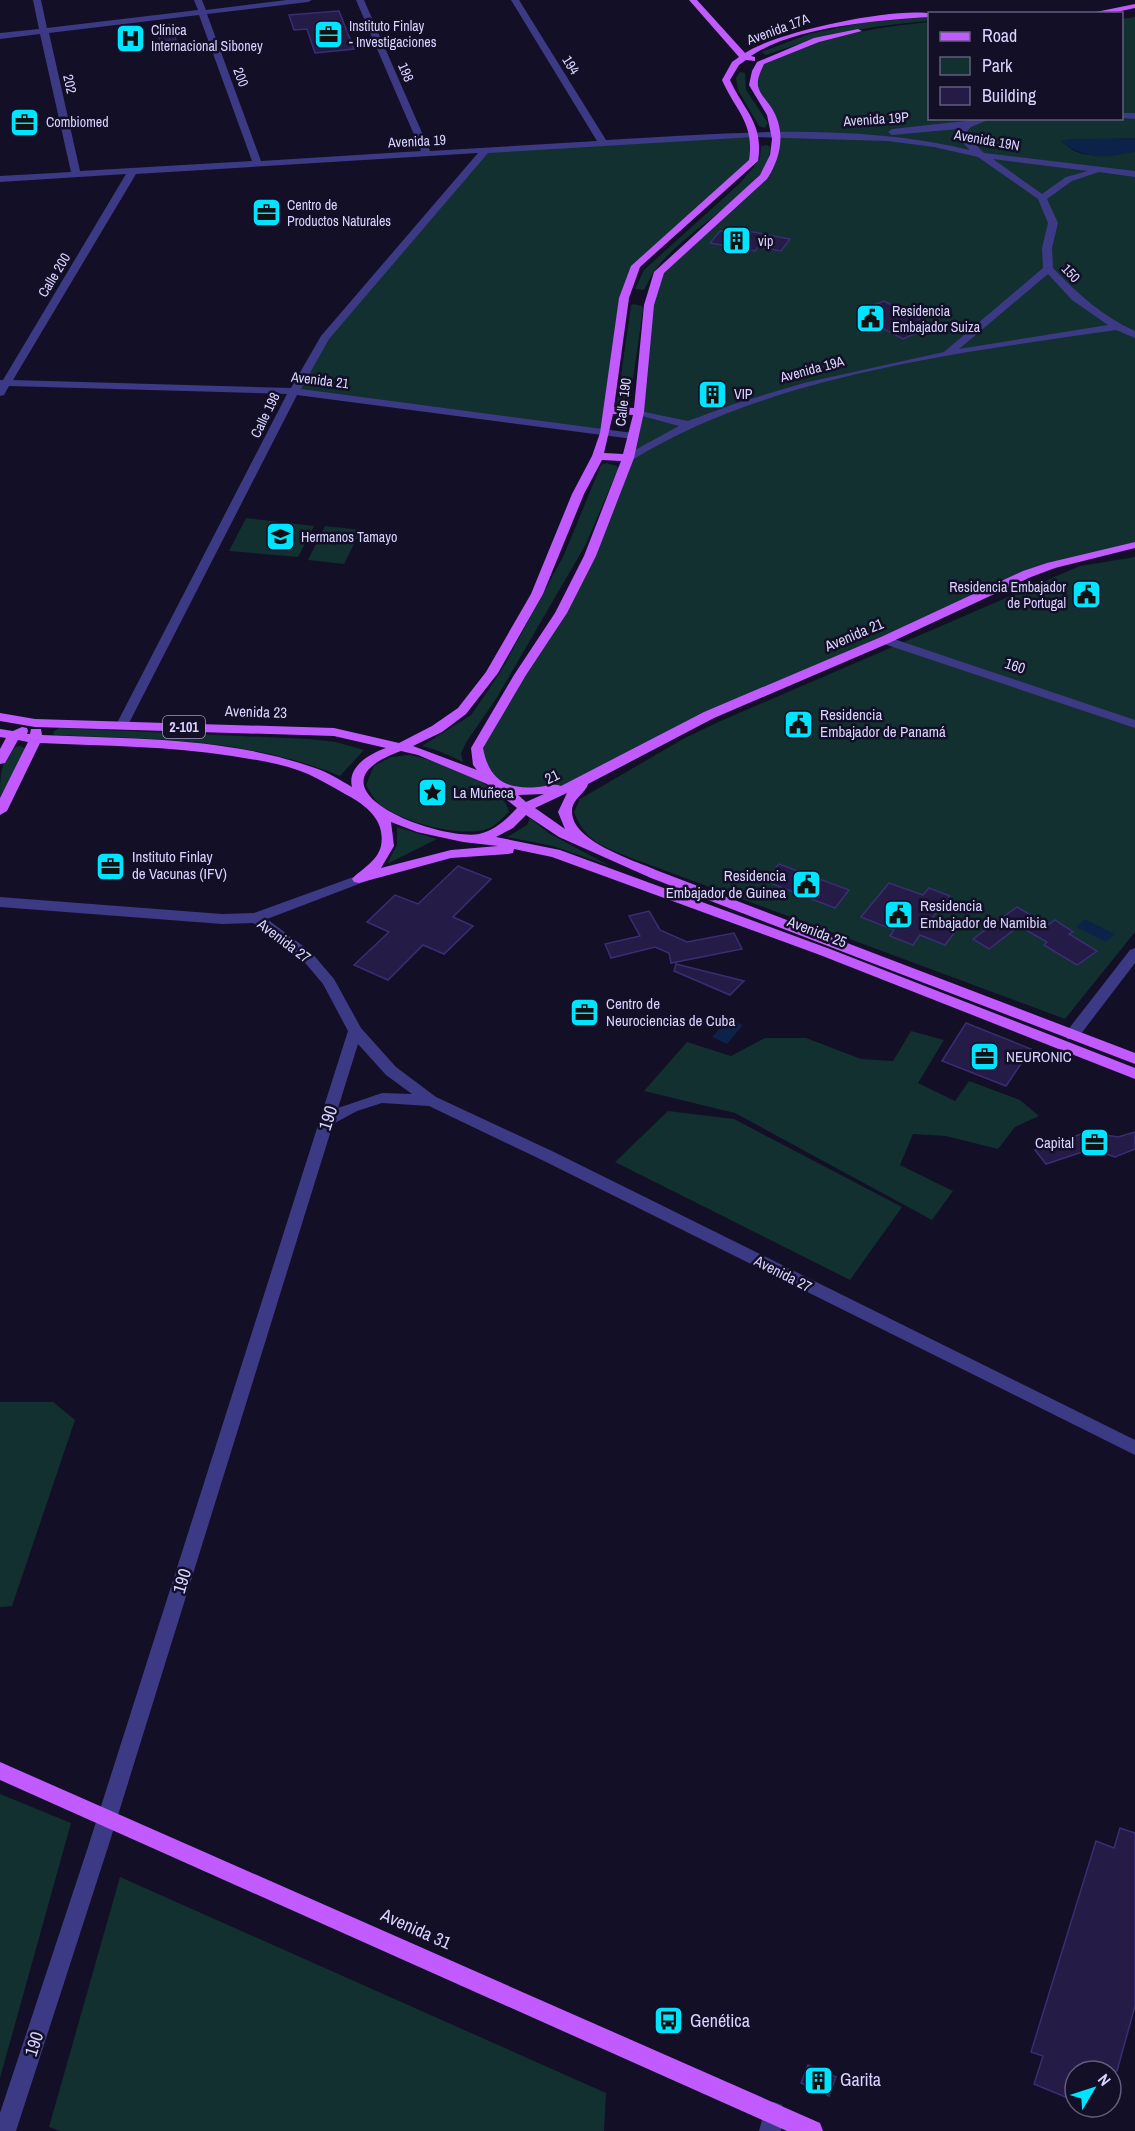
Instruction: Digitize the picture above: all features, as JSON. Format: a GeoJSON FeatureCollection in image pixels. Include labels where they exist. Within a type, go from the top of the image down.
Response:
{"type":"FeatureCollection","features":[{"type":"Feature","properties":{"kind":"main road"},"geometry":{"type":"LineString","coordinates":[[693,0],[743,56],[761,62],[753,81],[754,94],[771,115],[776,134]]}},
{"type":"Feature","properties":{"kind":"main road"},"geometry":{"type":"LineString","coordinates":[[1100,12],[1135,6]]}},
{"type":"Feature","properties":{"kind":"main road","name":"Avenida 17A"},"geometry":{"type":"LineString","coordinates":[[743,56],[782,39],[835,25],[872,19],[928,15]]}},
{"type":"Feature","properties":{"kind":"main road","name":"Avenida 17A"},"geometry":{"type":"LineString","coordinates":[[761,62],[817,40],[847,33],[928,22]]}},
{"type":"Feature","properties":{"kind":"main road"},"geometry":{"type":"LineString","coordinates":[[743,56],[733,66],[726,80],[729,89],[744,110],[754,134]]}},
{"type":"Feature","properties":{"kind":"main road","name":"Calle 190"},"geometry":{"type":"LineString","coordinates":[[497,784],[480,765],[477,748],[520,675],[561,613],[590,556],[628,458],[639,412],[642,366],[636,266],[753,161],[754,134]]}},
{"type":"Feature","properties":{"kind":"main road","name":"Calle 190"},"geometry":{"type":"LineString","coordinates":[[361,797],[357,778],[359,770],[384,753],[437,729],[462,711],[492,672],[537,594],[578,494],[598,456],[637,299],[659,272],[765,177],[777,149],[776,134]]}},
{"type":"Feature","properties":{"kind":"main road"},"geometry":{"type":"LineString","coordinates":[[609,410],[639,412]]}},
{"type":"Feature","properties":{"kind":"main road"},"geometry":{"type":"LineString","coordinates":[[598,456],[628,458]]}},
{"type":"Feature","properties":{"kind":"main road","name":"Avenida 21"},"geometry":{"type":"LineString","coordinates":[[593,776],[709,715],[885,640],[1027,574],[1051,565],[1135,545]]}},
{"type":"Feature","properties":{"kind":"main road","name":"Avenida 23"},"geometry":{"type":"LineString","coordinates":[[0,717],[35,723],[334,732],[422,752],[497,784]]}},
{"type":"Feature","properties":{"kind":"main road"},"geometry":{"type":"LineString","coordinates":[[0,760],[14,736],[35,723],[36,739],[0,810]]}},
{"type":"Feature","properties":{"kind":"main road"},"geometry":{"type":"LineString","coordinates":[[334,732],[407,736],[437,729]]}},
{"type":"Feature","properties":{"kind":"main road","name":"2-101"},"geometry":{"type":"LineString","coordinates":[[0,733],[36,739],[185,745],[263,757],[312,771],[361,797]]}},
{"type":"Feature","properties":{"kind":"main road"},"geometry":{"type":"LineString","coordinates":[[25,761],[44,749],[80,740]]}},
{"type":"Feature","properties":{"kind":"main road"},"geometry":{"type":"LineString","coordinates":[[497,784],[512,791],[530,792],[563,786],[593,776]]}},
{"type":"Feature","properties":{"kind":"main road"},"geometry":{"type":"LineString","coordinates":[[592,847],[571,829],[566,821],[565,805],[570,796],[593,776]]}},
{"type":"Feature","properties":{"kind":"main road","name":"21"},"geometry":{"type":"LineString","coordinates":[[482,838],[508,825],[525,808],[593,776]]}},
{"type":"Feature","properties":{"kind":"main road","name":"Avenida 25"},"geometry":{"type":"LineString","coordinates":[[497,784],[525,808],[564,834],[656,875],[857,950],[1135,1059]]}},
{"type":"Feature","properties":{"kind":"main road"},"geometry":{"type":"LineString","coordinates":[[361,797],[380,812],[417,828],[463,838]]}},
{"type":"Feature","properties":{"kind":"main road"},"geometry":{"type":"LineString","coordinates":[[359,879],[381,862],[388,843],[387,825],[380,812]]}},
{"type":"Feature","properties":{"kind":"main road"},"geometry":{"type":"LineString","coordinates":[[359,879],[463,838]]}},
{"type":"Feature","properties":{"kind":"main road","name":"Avenida 25"},"geometry":{"type":"LineString","coordinates":[[463,838],[482,838],[555,852],[825,952],[1135,1074]]}},
{"type":"Feature","properties":{"kind":"main road"},"geometry":{"type":"LineString","coordinates":[[359,879],[433,857],[471,851],[555,852]]}},
{"type":"Feature","properties":{"kind":"main road","name":"Avenida 31"},"geometry":{"type":"LineString","coordinates":[[0,1771],[108,1817],[772,2122],[812,2131]]}},
{"type":"Feature","properties":{"kind":"street","name":"202"},"geometry":{"type":"LineString","coordinates":[[37,0],[76,174]]}},
{"type":"Feature","properties":{"kind":"street","name":"200"},"geometry":{"type":"LineString","coordinates":[[198,0],[258,164]]}},
{"type":"Feature","properties":{"kind":"street"},"geometry":{"type":"LineString","coordinates":[[0,36],[308,0]]}},
{"type":"Feature","properties":{"kind":"street","name":"198"},"geometry":{"type":"LineString","coordinates":[[360,0],[427,154]]}},
{"type":"Feature","properties":{"kind":"street","name":"194"},"geometry":{"type":"LineString","coordinates":[[515,0],[604,144]]}},
{"type":"Feature","properties":{"kind":"street","name":"Avenida 19P"},"geometry":{"type":"LineString","coordinates":[[834,136],[968,125],[983,120]]}},
{"type":"Feature","properties":{"kind":"street"},"geometry":{"type":"LineString","coordinates":[[968,125],[962,129],[960,135],[981,155],[1042,198],[1070,179],[1108,170]]}},
{"type":"Feature","properties":{"kind":"street","name":"Avenida 19"},"geometry":{"type":"LineString","coordinates":[[0,179],[754,134],[834,136]]}},
{"type":"Feature","properties":{"kind":"street","name":"Avenida 19N"},"geometry":{"type":"LineString","coordinates":[[834,136],[916,141],[981,155],[1135,174]]}},
{"type":"Feature","properties":{"kind":"street","name":"Calle 198"},"geometry":{"type":"LineString","coordinates":[[122,725],[294,391],[325,338],[485,151]]}},
{"type":"Feature","properties":{"kind":"street","name":"Calle 200"},"geometry":{"type":"LineString","coordinates":[[0,393],[3,383],[133,171]]}},
{"type":"Feature","properties":{"kind":"street","name":"150"},"geometry":{"type":"LineString","coordinates":[[1042,198],[1053,223],[1047,248],[1048,269],[1076,298],[1117,327],[1135,335]]}},
{"type":"Feature","properties":{"kind":"street","name":"Avenida 19A"},"geometry":{"type":"LineString","coordinates":[[949,352],[1048,269]]}},
{"type":"Feature","properties":{"kind":"street","name":"Avenida 19A"},"geometry":{"type":"LineString","coordinates":[[628,458],[656,439],[685,424],[759,398],[949,352],[1117,327]]}},
{"type":"Feature","properties":{"kind":"street","name":"Avenida 21"},"geometry":{"type":"LineString","coordinates":[[3,383],[294,391],[633,436]]}},
{"type":"Feature","properties":{"kind":"street"},"geometry":{"type":"LineString","coordinates":[[639,412],[685,424]]}},
{"type":"Feature","properties":{"kind":"street","name":"160"},"geometry":{"type":"LineString","coordinates":[[885,640],[1135,724]]}},
{"type":"Feature","properties":{"kind":"street"},"geometry":{"type":"LineString","coordinates":[[256,918],[359,879]]}},
{"type":"Feature","properties":{"kind":"street","name":"Avenida 27"},"geometry":{"type":"LineString","coordinates":[[0,902],[222,919],[256,918],[306,955],[329,982],[355,1030],[391,1071],[431,1101],[1132,1441]]}},
{"type":"Feature","properties":{"kind":"street"},"geometry":{"type":"LineString","coordinates":[[1072,1035],[1135,953]]}},
{"type":"Feature","properties":{"kind":"street","name":"190"},"geometry":{"type":"LineString","coordinates":[[5,2131],[108,1817],[355,1030]]}},
{"type":"Feature","properties":{"kind":"street","name":"Avenida 27"},"geometry":{"type":"LineString","coordinates":[[327,1120],[352,1107],[382,1098],[431,1101]]}},
{"type":"Feature","properties":{"kind":"green space"},"geometry":{"type":"Polygon","coordinates":[[[928,17],[928,21],[886,25],[827,36],[766,55],[761,52],[809,34],[861,23],[928,17]]]}},
{"type":"Feature","properties":{"kind":"green space"},"geometry":{"type":"Polygon","coordinates":[[[1135,17],[1135,138],[1062,141],[1079,153],[1088,155],[1135,152],[1135,545],[1051,565],[563,786],[546,790],[501,786],[477,749],[561,613],[628,458],[659,272],[764,177],[777,149],[771,115],[754,94],[761,62],[823,40],[886,27],[928,22],[928,120],[1123,120],[1123,19],[1135,17]]]}},
{"type":"Feature","properties":{"kind":"green space"},"geometry":{"type":"Polygon","coordinates":[[[740,72],[745,73],[746,90],[768,123],[765,128],[759,126],[738,90],[736,78],[740,72]]]}},
{"type":"Feature","properties":{"kind":"green space"},"geometry":{"type":"Polygon","coordinates":[[[754,134],[753,161],[636,266],[624,298],[605,433],[294,391],[325,338],[485,151],[754,134]]]}},
{"type":"Feature","properties":{"kind":"green space"},"geometry":{"type":"Polygon","coordinates":[[[761,146],[770,147],[768,161],[753,182],[667,256],[654,271],[644,290],[635,289],[644,270],[739,184],[760,158],[761,146]]]}},
{"type":"Feature","properties":{"kind":"green space"},"geometry":{"type":"Polygon","coordinates":[[[631,305],[642,306],[643,309],[629,407],[625,408],[617,404],[631,305]]]}},
{"type":"Feature","properties":{"kind":"green space"},"geometry":{"type":"Polygon","coordinates":[[[606,463],[617,466],[618,469],[586,544],[496,699],[467,741],[461,753],[463,762],[422,746],[471,715],[500,673],[564,555],[601,465],[606,463]]]}},
{"type":"Feature","properties":{"kind":"green space"},"geometry":{"type":"Polygon","coordinates":[[[246,518],[314,526],[298,557],[229,551],[246,518]]]}},
{"type":"Feature","properties":{"kind":"green space"},"geometry":{"type":"Polygon","coordinates":[[[325,526],[361,530],[344,564],[308,560],[325,526]]]}},
{"type":"Feature","properties":{"kind":"green space"},"geometry":{"type":"Polygon","coordinates":[[[1135,557],[1135,932],[1065,1019],[612,850],[596,842],[584,831],[574,812],[580,799],[683,739],[716,723],[1080,566],[1135,557]]]}},
{"type":"Feature","properties":{"kind":"green space"},"geometry":{"type":"Polygon","coordinates":[[[59,728],[309,739],[336,742],[364,750],[340,776],[305,763],[235,747],[163,740],[54,735],[53,732],[59,728]]]}},
{"type":"Feature","properties":{"kind":"green space"},"geometry":{"type":"Polygon","coordinates":[[[20,746],[26,749],[0,797],[2,767],[8,753],[20,746]]]}},
{"type":"Feature","properties":{"kind":"green space"},"geometry":{"type":"Polygon","coordinates":[[[408,755],[451,767],[482,782],[504,801],[509,812],[490,828],[462,831],[432,827],[389,811],[377,802],[366,785],[374,766],[391,757],[408,755]]]}},
{"type":"Feature","properties":{"kind":"green space"},"geometry":{"type":"Polygon","coordinates":[[[530,818],[550,834],[610,866],[553,846],[507,837],[527,825],[530,818]]]}},
{"type":"Feature","properties":{"kind":"green space"},"geometry":{"type":"Polygon","coordinates":[[[397,827],[437,839],[387,864],[397,845],[397,827]]]}},
{"type":"Feature","properties":{"kind":"green space"},"geometry":{"type":"Polygon","coordinates":[[[911,1031],[944,1040],[918,1083],[955,1101],[969,1081],[1020,1100],[1039,1116],[1015,1127],[998,1149],[946,1136],[913,1134],[900,1165],[953,1191],[932,1220],[735,1113],[644,1091],[687,1042],[731,1056],[765,1038],[806,1038],[861,1059],[893,1061],[911,1031]]]}},
{"type":"Feature","properties":{"kind":"green space"},"geometry":{"type":"Polygon","coordinates":[[[668,1111],[734,1119],[902,1207],[850,1280],[615,1162],[668,1111]]]}},
{"type":"Feature","properties":{"kind":"green space"},"geometry":{"type":"Polygon","coordinates":[[[0,1402],[53,1402],[75,1420],[12,1606],[0,1607],[0,1402]]]}},
{"type":"Feature","properties":{"kind":"green space"},"geometry":{"type":"Polygon","coordinates":[[[0,1794],[71,1823],[0,2078],[0,1794]]]}},
{"type":"Feature","properties":{"kind":"green space"},"geometry":{"type":"Polygon","coordinates":[[[120,1877],[606,2093],[604,2131],[60,2131],[49,2127],[120,1877]]]}},
{"type":"Feature","properties":{"kind":"water"},"geometry":{"type":"Polygon","coordinates":[[[1135,138],[1135,152],[1111,156],[1078,152],[1061,141],[1071,139],[1135,138]]]}},
{"type":"Feature","properties":{"kind":"water"},"geometry":{"type":"Polygon","coordinates":[[[1085,919],[1115,934],[1106,942],[1076,927],[1085,919]]]}},
{"type":"Feature","properties":{"kind":"water"},"geometry":{"type":"Polygon","coordinates":[[[728,1019],[743,1025],[727,1044],[712,1037],[728,1019]]]}},
{"type":"Feature","properties":{"kind":"building","name":"Instituto Finlay - Investigaciones"},"geometry":{"type":"Polygon","coordinates":[[[339,11],[354,49],[315,53],[307,29],[294,30],[289,15],[339,11]]]}},
{"type":"Feature","properties":{"kind":"building"},"geometry":{"type":"Polygon","coordinates":[[[172,24],[176,40],[160,41],[156,26],[172,24]]]}},
{"type":"Feature","properties":{"kind":"building","name":"vip"},"geometry":{"type":"Polygon","coordinates":[[[720,231],[744,236],[748,231],[790,239],[781,251],[758,247],[755,251],[710,243],[720,231]]]}},
{"type":"Feature","properties":{"kind":"building","name":"Residencia Embajador Suiza"},"geometry":{"type":"Polygon","coordinates":[[[884,301],[933,326],[903,339],[863,318],[877,312],[869,307],[884,301]]]}},
{"type":"Feature","properties":{"kind":"building","name":"Residencia Embajador de Guinea"},"geometry":{"type":"Polygon","coordinates":[[[779,864],[849,890],[835,908],[765,881],[779,864]]]}},
{"type":"Feature","properties":{"kind":"building"},"geometry":{"type":"Polygon","coordinates":[[[458,866],[491,879],[453,917],[473,926],[444,954],[423,945],[388,980],[354,965],[389,932],[367,922],[395,895],[418,904],[458,866]]]}},
{"type":"Feature","properties":{"kind":"building","name":"Residencia Embajador de Namibia"},"geometry":{"type":"Polygon","coordinates":[[[889,883],[923,895],[929,888],[950,896],[932,918],[958,928],[945,945],[920,935],[913,945],[890,936],[894,930],[861,917],[889,883]]]}},
{"type":"Feature","properties":{"kind":"building"},"geometry":{"type":"Polygon","coordinates":[[[1017,907],[1048,925],[1055,920],[1073,932],[1069,934],[1097,951],[1077,965],[1044,945],[1047,942],[1019,926],[989,949],[973,939],[1017,907]]]}},
{"type":"Feature","properties":{"kind":"building"},"geometry":{"type":"Polygon","coordinates":[[[649,911],[660,930],[687,942],[734,933],[742,949],[671,963],[669,953],[655,947],[611,958],[605,944],[640,936],[629,916],[649,911]]]}},
{"type":"Feature","properties":{"kind":"building"},"geometry":{"type":"Polygon","coordinates":[[[676,964],[744,981],[730,995],[674,971],[676,964]]]}},
{"type":"Feature","properties":{"kind":"building","name":"NEURONIC"},"geometry":{"type":"Polygon","coordinates":[[[966,1023],[1031,1049],[1006,1086],[942,1061],[966,1023]]]}},
{"type":"Feature","properties":{"kind":"building","name":"Capital"},"geometry":{"type":"Polygon","coordinates":[[[1087,1132],[1118,1137],[1135,1132],[1135,1149],[1115,1157],[1091,1149],[1046,1164],[1035,1150],[1087,1132]]]}},
{"type":"Feature","properties":{"kind":"building"},"geometry":{"type":"Polygon","coordinates":[[[1120,1828],[1135,1833],[1135,2006],[1120,2059],[1063,2059],[1063,2096],[1034,2084],[1043,2056],[1031,2052],[1096,1841],[1114,1848],[1120,1828]]]}},
{"type":"Feature","properties":{"kind":"building","name":"Garita"},"geometry":{"type":"Polygon","coordinates":[[[808,2065],[836,2077],[829,2096],[801,2083],[808,2065]]]}},
{"type":"Feature","properties":{"kind":"place","name":"Instituto Finlay - Investigaciones"},"geometry":{"type":"Point","coordinates":[328,34]}},
{"type":"Feature","properties":{"kind":"place","name":"Clínica Internacional Siboney"},"geometry":{"type":"Point","coordinates":[130,38]}},
{"type":"Feature","properties":{"kind":"place","name":"Combiomed"},"geometry":{"type":"Point","coordinates":[25,122]}},
{"type":"Feature","properties":{"kind":"place","name":"Centro de Productos Naturales"},"geometry":{"type":"Point","coordinates":[266,213]}},
{"type":"Feature","properties":{"kind":"place","name":"vip"},"geometry":{"type":"Point","coordinates":[737,241]}},
{"type":"Feature","properties":{"kind":"place","name":"Residencia Embajador Suiza"},"geometry":{"type":"Point","coordinates":[871,319]}},
{"type":"Feature","properties":{"kind":"place","name":"VIP"},"geometry":{"type":"Point","coordinates":[713,394]}},
{"type":"Feature","properties":{"kind":"place","name":"Hermanos Tamayo"},"geometry":{"type":"Point","coordinates":[280,537]}},
{"type":"Feature","properties":{"kind":"place","name":"Residencia Embajador de Portugal"},"geometry":{"type":"Point","coordinates":[1087,595]}},
{"type":"Feature","properties":{"kind":"place","name":"Residencia Embajador de Panamá"},"geometry":{"type":"Point","coordinates":[799,724]}},
{"type":"Feature","properties":{"kind":"place","name":"La Muñeca"},"geometry":{"type":"Point","coordinates":[432,793]}},
{"type":"Feature","properties":{"kind":"place","name":"Instituto Finlay de Vacunas (IFV)"},"geometry":{"type":"Point","coordinates":[111,866]}},
{"type":"Feature","properties":{"kind":"place","name":"Residencia Embajador de Guinea"},"geometry":{"type":"Point","coordinates":[807,885]}},
{"type":"Feature","properties":{"kind":"place","name":"Residencia Embajador de Namibia"},"geometry":{"type":"Point","coordinates":[899,915]}},
{"type":"Feature","properties":{"kind":"place","name":"Centro de Neurociencias de Cuba"},"geometry":{"type":"Point","coordinates":[585,1013]}},
{"type":"Feature","properties":{"kind":"place","name":"NEURONIC"},"geometry":{"type":"Point","coordinates":[985,1057]}},
{"type":"Feature","properties":{"kind":"place","name":"Capital"},"geometry":{"type":"Point","coordinates":[1095,1143]}},
{"type":"Feature","properties":{"kind":"place","name":"Genética"},"geometry":{"type":"Point","coordinates":[669,2021]}},
{"type":"Feature","properties":{"kind":"place","name":"Garita"},"geometry":{"type":"Point","coordinates":[819,2080]}}]}
